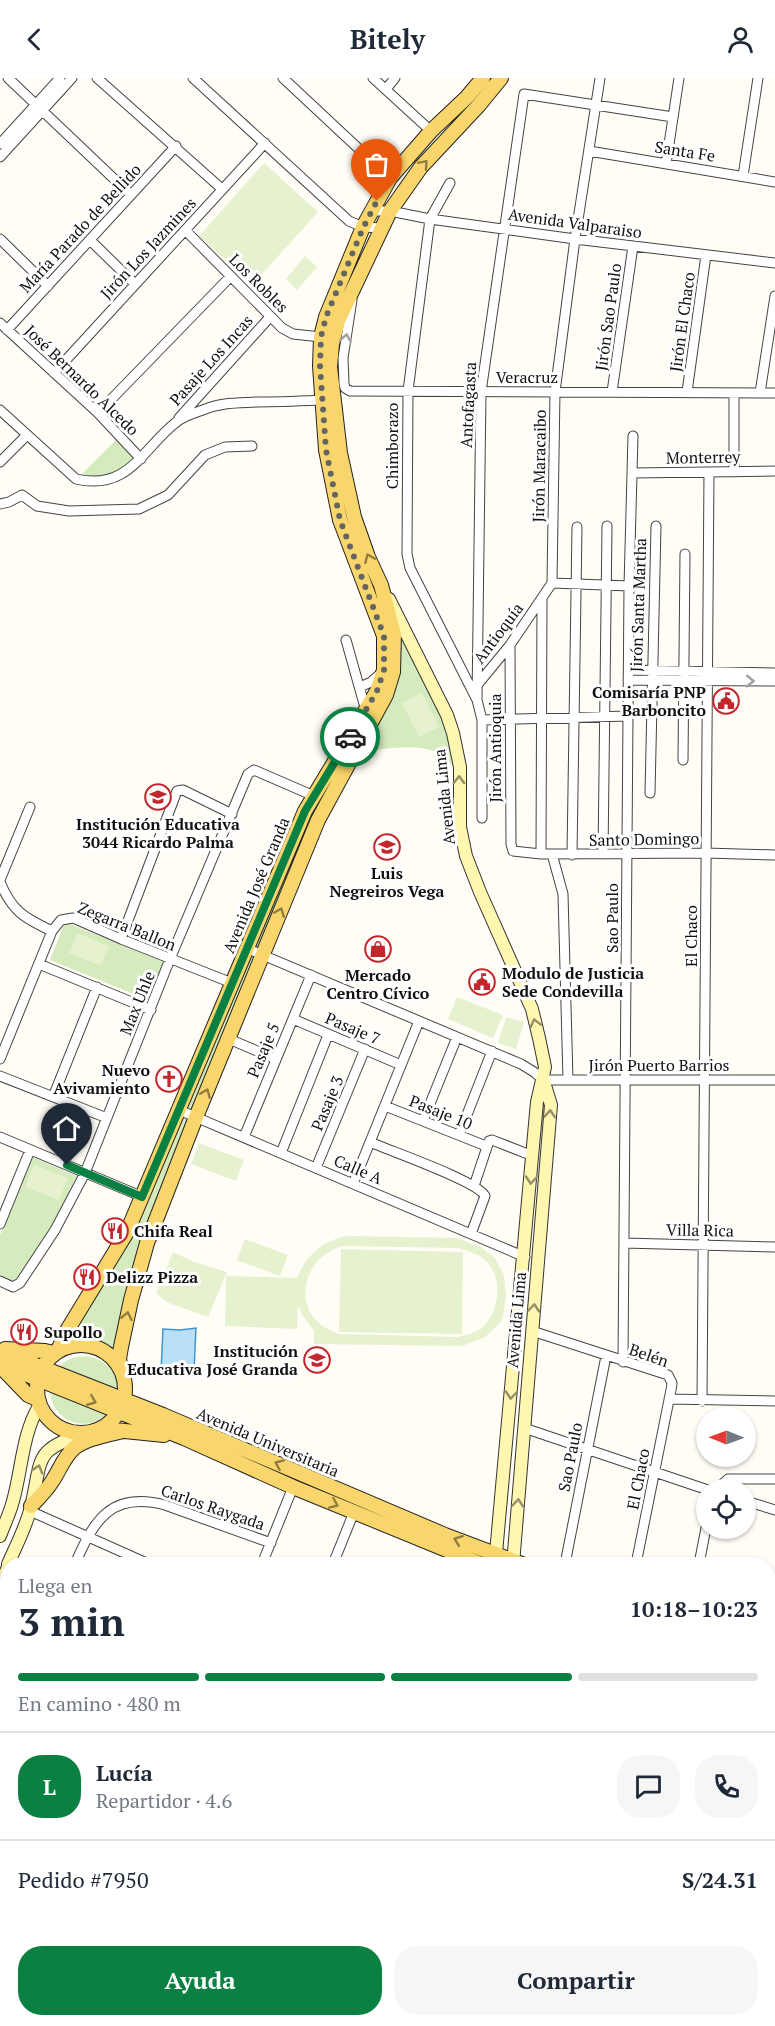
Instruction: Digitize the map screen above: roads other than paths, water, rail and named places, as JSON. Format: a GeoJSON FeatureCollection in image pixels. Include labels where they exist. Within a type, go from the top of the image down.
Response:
{"type":"FeatureCollection","features":[{"type":"Feature","properties":{"kind":"main road","name":"Avenida José Granda"},"geometry":{"type":"LineString","coordinates":[[40,1373],[56,1352],[126,1234],[246,948],[314,796],[377,691],[384,670],[384,636],[340,520],[326,450],[320,366],[321,337],[326,317],[363,228],[390,178],[431,131],[467,98],[483,78]]}},
{"type":"Feature","properties":{"kind":"main road","name":"Avenida José Granda"},"geometry":{"type":"LineString","coordinates":[[122,1406],[123,1378],[119,1359],[147,1244],[196,1117],[318,820],[386,696],[393,672],[394,634],[381,585],[354,517],[340,453],[330,368],[332,344],[339,321],[390,211],[421,167],[501,78]]}},
{"type":"Feature","properties":{"kind":"main road","name":"Avenida Lima"},"geometry":{"type":"LineString","coordinates":[[381,585],[429,678],[450,725],[460,767],[460,827],[466,856],[532,1009],[545,1067],[537,1102],[525,1257],[496,1557]]}},
{"type":"Feature","properties":{"kind":"main road","name":"Avenida Lima"},"geometry":{"type":"LineString","coordinates":[[516,1557],[524,1428],[551,1105],[543,1080]]}},
{"type":"Feature","properties":{"kind":"main road"},"geometry":{"type":"LineString","coordinates":[[0,1350],[56,1352],[77,1346],[94,1348],[110,1357],[136,1395],[163,1415]]}},
{"type":"Feature","properties":{"kind":"main road","name":"Avenida Universitaria"},"geometry":{"type":"LineString","coordinates":[[0,1350],[40,1373],[122,1406],[184,1438],[464,1557]]}},
{"type":"Feature","properties":{"kind":"main road"},"geometry":{"type":"LineString","coordinates":[[0,1365],[28,1395],[38,1402],[51,1420],[59,1425],[78,1432],[123,1431],[184,1438]]}},
{"type":"Feature","properties":{"kind":"main road","name":"Avenida Universitaria"},"geometry":{"type":"LineString","coordinates":[[0,1365],[40,1373]]}},
{"type":"Feature","properties":{"kind":"main road"},"geometry":{"type":"LineString","coordinates":[[0,1536],[13,1502],[22,1455],[38,1402],[40,1373]]}},
{"type":"Feature","properties":{"kind":"main road"},"geometry":{"type":"LineString","coordinates":[[11,1557],[30,1508],[38,1465],[43,1455],[63,1440],[106,1426],[122,1406]]}},
{"type":"Feature","properties":{"kind":"main road","name":"Avenida Universitaria"},"geometry":{"type":"LineString","coordinates":[[122,1406],[163,1415],[445,1535],[490,1557]]}},
{"type":"Feature","properties":{"kind":"main road"},"geometry":{"type":"LineString","coordinates":[[30,1508],[42,1495],[64,1458],[74,1449],[90,1440],[123,1431]]}},
{"type":"Feature","properties":{"kind":"street"},"geometry":{"type":"LineString","coordinates":[[8,78],[131,195]]}},
{"type":"Feature","properties":{"kind":"street"},"geometry":{"type":"LineString","coordinates":[[0,157],[60,78]]}},
{"type":"Feature","properties":{"kind":"street"},"geometry":{"type":"LineString","coordinates":[[0,144],[72,78]]}},
{"type":"Feature","properties":{"kind":"street"},"geometry":{"type":"LineString","coordinates":[[97,78],[222,189]]}},
{"type":"Feature","properties":{"kind":"street"},"geometry":{"type":"LineString","coordinates":[[194,78],[349,221],[363,228],[382,228]]}},
{"type":"Feature","properties":{"kind":"street"},"geometry":{"type":"LineString","coordinates":[[283,78],[390,178]]}},
{"type":"Feature","properties":{"kind":"street"},"geometry":{"type":"LineString","coordinates":[[373,78],[431,131]]}},
{"type":"Feature","properties":{"kind":"street"},"geometry":{"type":"LineString","coordinates":[[386,89],[395,78]]}},
{"type":"Feature","properties":{"kind":"street","name":"Jirón Maracaibo"},"geometry":{"type":"LineString","coordinates":[[552,583],[555,392],[575,239],[600,78]]}},
{"type":"Feature","properties":{"kind":"street"},"geometry":{"type":"LineString","coordinates":[[666,164],[679,78]]}},
{"type":"Feature","properties":{"kind":"street"},"geometry":{"type":"LineString","coordinates":[[743,176],[758,78]]}},
{"type":"Feature","properties":{"kind":"street","name":"Antofagasta"},"geometry":{"type":"LineString","coordinates":[[482,818],[482,720],[477,700],[481,392],[524,94],[596,104]]}},
{"type":"Feature","properties":{"kind":"street"},"geometry":{"type":"LineString","coordinates":[[596,104],[673,117]]}},
{"type":"Feature","properties":{"kind":"street","name":"Jirón Los Jazmines"},"geometry":{"type":"LineString","coordinates":[[54,373],[265,143]]}},
{"type":"Feature","properties":{"kind":"street","name":"María Parado de Bellido"},"geometry":{"type":"LineString","coordinates":[[4,326],[48,286],[176,146]]}},
{"type":"Feature","properties":{"kind":"street","name":"Santa Fe"},"geometry":{"type":"LineString","coordinates":[[589,151],[775,182]]}},
{"type":"Feature","properties":{"kind":"street","name":"Chimborazo"},"geometry":{"type":"LineString","coordinates":[[450,183],[430,219],[408,391],[408,561],[477,700]]}},
{"type":"Feature","properties":{"kind":"street","name":"Avenida Valparaiso"},"geometry":{"type":"LineString","coordinates":[[372,211],[390,211],[430,219],[575,239],[775,263]]}},
{"type":"Feature","properties":{"kind":"street","name":"Los Robles"},"geometry":{"type":"LineString","coordinates":[[185,230],[282,328],[293,333],[321,337]]}},
{"type":"Feature","properties":{"kind":"street"},"geometry":{"type":"LineString","coordinates":[[0,239],[48,286]]}},
{"type":"Feature","properties":{"kind":"street"},"geometry":{"type":"LineString","coordinates":[[90,240],[135,284]]}},
{"type":"Feature","properties":{"kind":"street","name":"Jirón Sao Paulo"},"geometry":{"type":"LineString","coordinates":[[612,392],[633,246]]}},
{"type":"Feature","properties":{"kind":"street","name":"Jirón El Chaco"},"geometry":{"type":"LineString","coordinates":[[687,392],[706,255]]}},
{"type":"Feature","properties":{"kind":"street"},"geometry":{"type":"LineString","coordinates":[[98,413],[231,276]]}},
{"type":"Feature","properties":{"kind":"street","name":"Veracruz"},"geometry":{"type":"LineString","coordinates":[[354,288],[343,358],[345,388],[350,391],[775,393]]}},
{"type":"Feature","properties":{"kind":"street"},"geometry":{"type":"LineString","coordinates":[[760,393],[775,296]]}},
{"type":"Feature","properties":{"kind":"street","name":"Pasaje Los Incas"},"geometry":{"type":"LineString","coordinates":[[27,435],[76,479],[88,482],[124,473],[141,459],[270,317]]}},
{"type":"Feature","properties":{"kind":"street","name":"José Bernardo Alcedo"},"geometry":{"type":"LineString","coordinates":[[4,326],[98,413],[141,459]]}},
{"type":"Feature","properties":{"kind":"street"},"geometry":{"type":"LineString","coordinates":[[734,393],[734,472]]}},
{"type":"Feature","properties":{"kind":"street","name":"Pasaje Los Incas"},"geometry":{"type":"LineString","coordinates":[[175,422],[225,403],[322,400]]}},
{"type":"Feature","properties":{"kind":"street"},"geometry":{"type":"LineString","coordinates":[[0,410],[27,435],[0,462]]}},
{"type":"Feature","properties":{"kind":"street","name":"Sao Paulo"},"geometry":{"type":"LineString","coordinates":[[623,1362],[629,586],[633,436]]}},
{"type":"Feature","properties":{"kind":"street"},"geometry":{"type":"LineString","coordinates":[[0,504],[22,495],[37,506],[69,511],[139,509],[168,495],[205,455],[225,447],[252,446]]}},
{"type":"Feature","properties":{"kind":"street","name":"Monterrey"},"geometry":{"type":"LineString","coordinates":[[632,473],[775,471]]}},
{"type":"Feature","properties":{"kind":"street","name":"El Chaco"},"geometry":{"type":"LineString","coordinates":[[702,1401],[710,472]]}},
{"type":"Feature","properties":{"kind":"street"},"geometry":{"type":"LineString","coordinates":[[603,854],[607,526]]}},
{"type":"Feature","properties":{"kind":"street","name":"Jirón Santa Martha"},"geometry":{"type":"LineString","coordinates":[[650,793],[656,526]]}},
{"type":"Feature","properties":{"kind":"street"},"geometry":{"type":"LineString","coordinates":[[572,855],[577,527]]}},
{"type":"Feature","properties":{"kind":"street"},"geometry":{"type":"LineString","coordinates":[[683,760],[685,554]]}},
{"type":"Feature","properties":{"kind":"street"},"geometry":{"type":"LineString","coordinates":[[541,854],[542,599],[552,583],[629,586]]}},
{"type":"Feature","properties":{"kind":"street","name":"Antioquía"},"geometry":{"type":"LineString","coordinates":[[478,684],[510,645],[542,599]]}},
{"type":"Feature","properties":{"kind":"street"},"geometry":{"type":"LineString","coordinates":[[346,640],[366,711]]}},
{"type":"Feature","properties":{"kind":"street","name":"Jirón Antioquia"},"geometry":{"type":"LineString","coordinates":[[510,645],[511,844],[513,851]]}},
{"type":"Feature","properties":{"kind":"street"},"geometry":{"type":"LineString","coordinates":[[360,687],[375,680],[384,670]]}},
{"type":"Feature","properties":{"kind":"street"},"geometry":{"type":"LineString","coordinates":[[629,675],[707,676],[775,673]]}},
{"type":"Feature","properties":{"kind":"street"},"geometry":{"type":"LineString","coordinates":[[707,676],[775,681]]}},
{"type":"Feature","properties":{"kind":"street"},"geometry":{"type":"LineString","coordinates":[[482,720],[628,716]]}},
{"type":"Feature","properties":{"kind":"street","name":"Max Uhle"},"geometry":{"type":"LineString","coordinates":[[0,1281],[13,1287],[20,1283],[55,1230],[85,1173],[170,959],[248,774],[254,770],[314,796]]}},
{"type":"Feature","properties":{"kind":"street"},"geometry":{"type":"LineString","coordinates":[[121,939],[177,791],[183,790],[232,814]]}},
{"type":"Feature","properties":{"kind":"street"},"geometry":{"type":"LineString","coordinates":[[0,1059],[52,931],[28,920],[15,910],[0,881],[30,807]]}},
{"type":"Feature","properties":{"kind":"street","name":"Santo Domingo"},"geometry":{"type":"LineString","coordinates":[[513,851],[552,855],[706,853],[775,855]]}},
{"type":"Feature","properties":{"kind":"street"},"geometry":{"type":"LineString","coordinates":[[552,855],[561,880],[563,894],[568,1080]]}},
{"type":"Feature","properties":{"kind":"street"},"geometry":{"type":"LineString","coordinates":[[0,905],[5,894]]}},
{"type":"Feature","properties":{"kind":"street","name":"Zegarra Ballon"},"geometry":{"type":"LineString","coordinates":[[52,931],[61,920],[73,918],[232,984]]}},
{"type":"Feature","properties":{"kind":"street"},"geometry":{"type":"LineString","coordinates":[[246,948],[419,1021],[437,1026],[521,1064],[543,1080]]}},
{"type":"Feature","properties":{"kind":"street"},"geometry":{"type":"LineString","coordinates":[[39,964],[151,1010]]}},
{"type":"Feature","properties":{"kind":"street","name":"Pasaje 5"},"geometry":{"type":"LineString","coordinates":[[244,1137],[311,975]]}},
{"type":"Feature","properties":{"kind":"street"},"geometry":{"type":"LineString","coordinates":[[53,1097],[97,987]]}},
{"type":"Feature","properties":{"kind":"street","name":"Pasaje 7"},"geometry":{"type":"LineString","coordinates":[[293,1018],[401,1065]]}},
{"type":"Feature","properties":{"kind":"street"},"geometry":{"type":"LineString","coordinates":[[353,1184],[419,1021]]}},
{"type":"Feature","properties":{"kind":"street"},"geometry":{"type":"LineString","coordinates":[[280,1153],[328,1035]]}},
{"type":"Feature","properties":{"kind":"street"},"geometry":{"type":"LineString","coordinates":[[423,1121],[457,1037]]}},
{"type":"Feature","properties":{"kind":"street"},"geometry":{"type":"LineString","coordinates":[[229,1039],[276,1059]]}},
{"type":"Feature","properties":{"kind":"street","name":"Pasaje 3"},"geometry":{"type":"LineString","coordinates":[[316,1168],[365,1049]]}},
{"type":"Feature","properties":{"kind":"street"},"geometry":{"type":"LineString","coordinates":[[459,1135],[492,1051]]}},
{"type":"Feature","properties":{"kind":"street"},"geometry":{"type":"LineString","coordinates":[[0,1076],[107,1118]]}},
{"type":"Feature","properties":{"kind":"street","name":"Jirón Puerto Barrios"},"geometry":{"type":"LineString","coordinates":[[543,1080],[775,1080]]}},
{"type":"Feature","properties":{"kind":"street","name":"Pasaje 10"},"geometry":{"type":"LineString","coordinates":[[385,1106],[486,1146],[492,1140],[533,1156]]}},
{"type":"Feature","properties":{"kind":"street","name":"Calle A"},"geometry":{"type":"LineString","coordinates":[[178,1110],[525,1257]]}},
{"type":"Feature","properties":{"kind":"street"},"geometry":{"type":"LineString","coordinates":[[0,1137],[142,1197]]}},
{"type":"Feature","properties":{"kind":"street"},"geometry":{"type":"LineString","coordinates":[[370,1142],[482,1191],[485,1196],[471,1234]]}},
{"type":"Feature","properties":{"kind":"street"},"geometry":{"type":"LineString","coordinates":[[474,1186],[486,1146]]}},
{"type":"Feature","properties":{"kind":"street"},"geometry":{"type":"LineString","coordinates":[[0,1224],[30,1150]]}},
{"type":"Feature","properties":{"kind":"street","name":"Villa Rica"},"geometry":{"type":"LineString","coordinates":[[624,1243],[775,1247]]}},
{"type":"Feature","properties":{"kind":"street","name":"Belén"},"geometry":{"type":"LineString","coordinates":[[532,1331],[668,1376],[672,1383],[669,1399]]}},
{"type":"Feature","properties":{"kind":"street","name":"Sao Paulo"},"geometry":{"type":"LineString","coordinates":[[566,1557],[606,1356]]}},
{"type":"Feature","properties":{"kind":"street"},"geometry":{"type":"LineString","coordinates":[[669,1399],[775,1401]]}},
{"type":"Feature","properties":{"kind":"street","name":"El Chaco"},"geometry":{"type":"LineString","coordinates":[[637,1557],[669,1399]]}},
{"type":"Feature","properties":{"kind":"street"},"geometry":{"type":"LineString","coordinates":[[524,1428],[696,1486]]}},
{"type":"Feature","properties":{"kind":"street"},"geometry":{"type":"LineString","coordinates":[[756,1479],[775,1479]]}},
{"type":"Feature","properties":{"kind":"street"},"geometry":{"type":"LineString","coordinates":[[265,1557],[293,1486]]}},
{"type":"Feature","properties":{"kind":"street","name":"Carlos Raygada"},"geometry":{"type":"LineString","coordinates":[[78,1557],[96,1523],[122,1503],[135,1500],[165,1505],[271,1543]]}},
{"type":"Feature","properties":{"kind":"street"},"geometry":{"type":"LineString","coordinates":[[756,1504],[775,1510]]}},
{"type":"Feature","properties":{"kind":"street"},"geometry":{"type":"LineString","coordinates":[[30,1508],[130,1557]]}},
{"type":"Feature","properties":{"kind":"street"},"geometry":{"type":"LineString","coordinates":[[336,1557],[354,1512]]}},
{"type":"Feature","properties":{"kind":"street"},"geometry":{"type":"LineString","coordinates":[[700,1557],[704,1539]]}},
{"type":"Feature","properties":{"kind":"water"},"geometry":{"type":"Polygon","coordinates":[[[196,1328],[194,1371],[181,1374],[161,1371],[163,1329],[196,1328]]]}},
{"type":"Feature","properties":{"kind":"place","name":"Comisaría PNP Barboncito"},"geometry":{"type":"Point","coordinates":[726,701]}},
{"type":"Feature","properties":{"kind":"place","name":"Institución Educativa 3044 Ricardo Palma"},"geometry":{"type":"Point","coordinates":[158,797]}},
{"type":"Feature","properties":{"kind":"place","name":"Luis Negreiros Vega"},"geometry":{"type":"Point","coordinates":[387,847]}},
{"type":"Feature","properties":{"kind":"place","name":"Mercado Centro Cívico"},"geometry":{"type":"Point","coordinates":[378,949]}},
{"type":"Feature","properties":{"kind":"place","name":"Modulo de Justicia Sede Condevilla"},"geometry":{"type":"Point","coordinates":[482,982]}},
{"type":"Feature","properties":{"kind":"place","name":"Nuevo Avivamiento"},"geometry":{"type":"Point","coordinates":[169,1079]}},
{"type":"Feature","properties":{"kind":"place","name":"Chifa Real"},"geometry":{"type":"Point","coordinates":[115,1231]}},
{"type":"Feature","properties":{"kind":"place","name":"Delizz Pizza"},"geometry":{"type":"Point","coordinates":[87,1277]}},
{"type":"Feature","properties":{"kind":"place","name":"Supollo"},"geometry":{"type":"Point","coordinates":[24,1332]}},
{"type":"Feature","properties":{"kind":"place","name":"Institución Educativa José Granda"},"geometry":{"type":"Point","coordinates":[317,1360]}}]}
